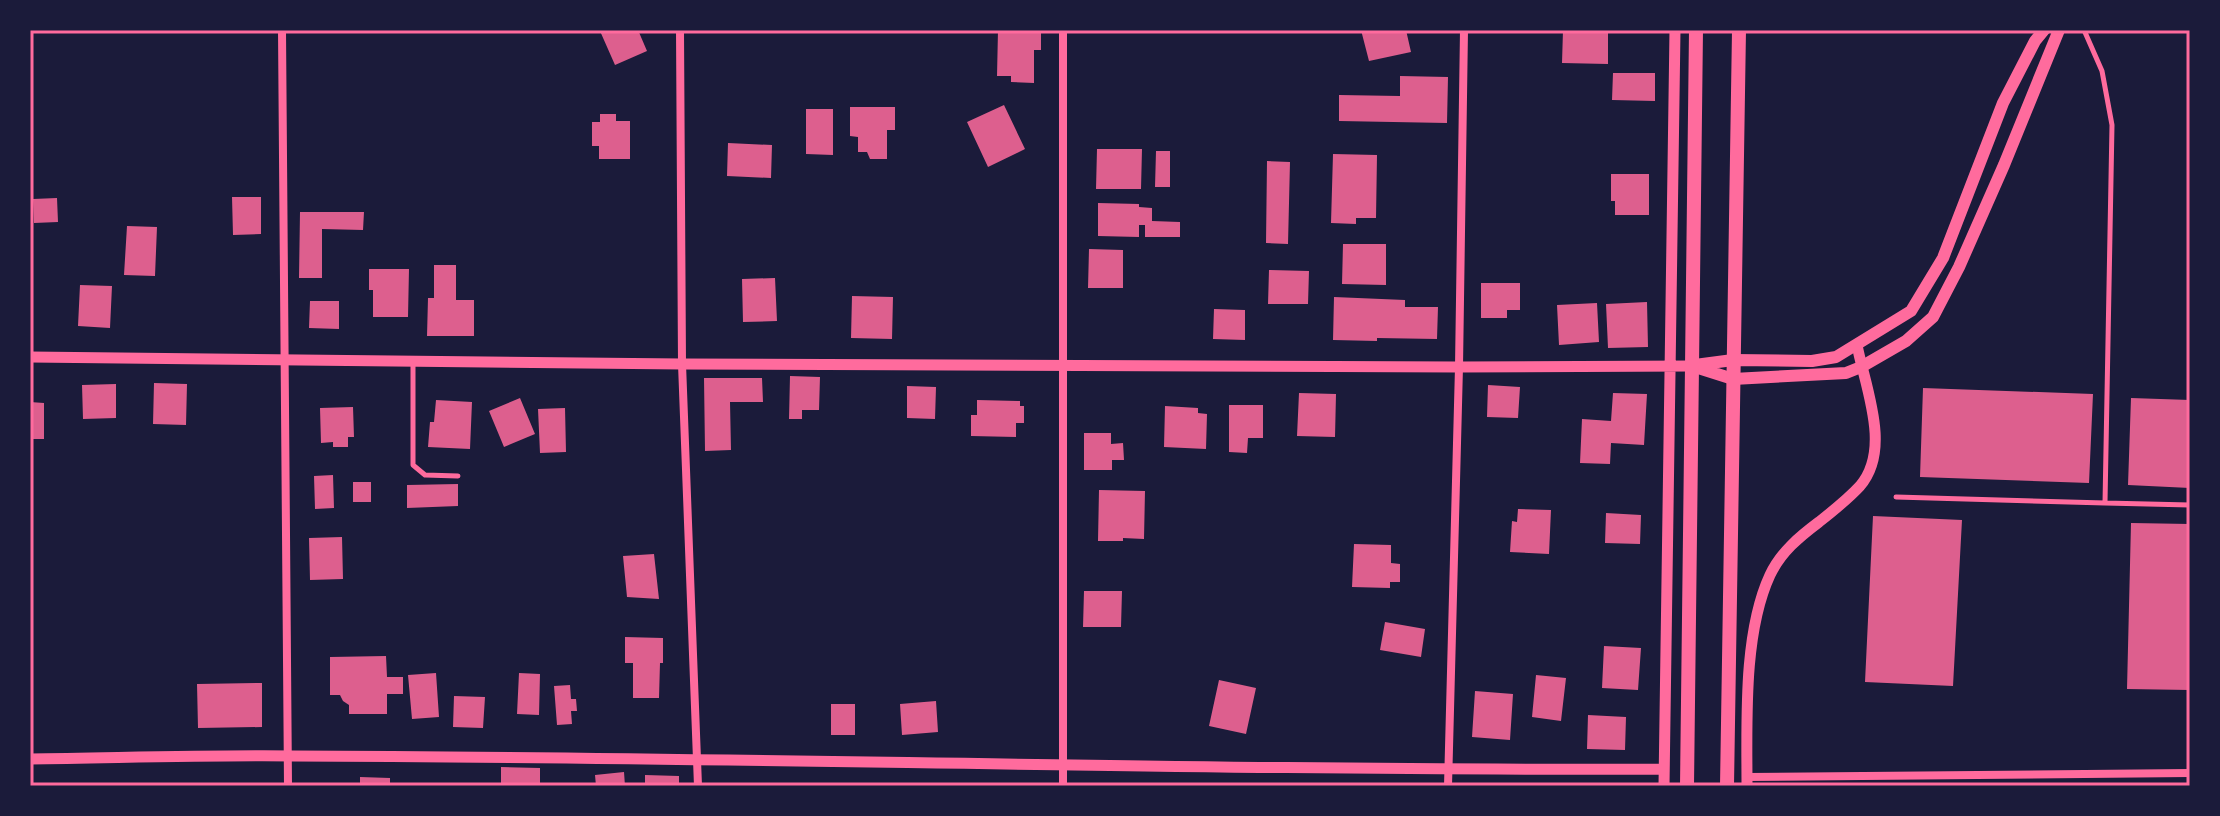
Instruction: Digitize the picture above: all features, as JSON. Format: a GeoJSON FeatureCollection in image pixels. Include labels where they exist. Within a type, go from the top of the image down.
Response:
{"type":"FeatureCollection","features":[{"type":"Feature","properties":{"kind":"main road"},"geometry":{"type":"LineString","coordinates":[[1687,786],[1696,30]]}},
{"type":"Feature","properties":{"kind":"main road"},"geometry":{"type":"LineString","coordinates":[[1727,786],[1739,30]]}},
{"type":"Feature","properties":{"kind":"main road"},"geometry":{"type":"LineString","coordinates":[[1692,366],[1733,360],[1812,361],[1836,357],[1911,311],[1943,258],[2003,103],[2035,41],[2044,30]]}},
{"type":"Feature","properties":{"kind":"main road"},"geometry":{"type":"LineString","coordinates":[[1692,366],[1733,379],[1846,373],[1906,341],[1933,317],[1959,267],[2059,30]]}},
{"type":"Feature","properties":{"kind":"street"},"geometry":{"type":"LineString","coordinates":[[282,30],[288,786]]}},
{"type":"Feature","properties":{"kind":"street"},"geometry":{"type":"LineString","coordinates":[[680,30],[682,364],[698,786]]}},
{"type":"Feature","properties":{"kind":"street"},"geometry":{"type":"LineString","coordinates":[[1063,30],[1063,786]]}},
{"type":"Feature","properties":{"kind":"street"},"geometry":{"type":"LineString","coordinates":[[1448,786],[1464,30]]}},
{"type":"Feature","properties":{"kind":"street"},"geometry":{"type":"LineString","coordinates":[[1664,786],[1675,30]]}},
{"type":"Feature","properties":{"kind":"street"},"geometry":{"type":"LineString","coordinates":[[1857,345],[1871,405],[1876,449],[1871,467],[1861,484],[1787,548],[1771,573],[1761,597],[1754,623],[1747,714],[1747,782],[2190,773]]}},
{"type":"Feature","properties":{"kind":"street"},"geometry":{"type":"LineString","coordinates":[[30,357],[682,364],[1692,366]]}},
{"type":"Feature","properties":{"kind":"street"},"geometry":{"type":"LineString","coordinates":[[30,759],[289,756],[1448,770],[1664,769]]}},
{"type":"Feature","properties":{"kind":"lane"},"geometry":{"type":"LineString","coordinates":[[2084,30],[2102,71],[2112,125],[2105,503]]}},
{"type":"Feature","properties":{"kind":"lane"},"geometry":{"type":"LineString","coordinates":[[413,360],[413,465],[425,475],[458,476]]}},
{"type":"Feature","properties":{"kind":"lane"},"geometry":{"type":"LineString","coordinates":[[1896,497],[2190,505]]}},
{"type":"Feature","properties":{"kind":"lane"},"geometry":{"type":"LineString","coordinates":[[2018,775],[2018,786]]}},
{"type":"Feature","properties":{"kind":"building"},"geometry":{"type":"Polygon","coordinates":[[[638,30],[647,51],[615,65],[600,31],[638,30]]]}},
{"type":"Feature","properties":{"kind":"building"},"geometry":{"type":"Polygon","coordinates":[[[998,30],[1041,30],[1041,50],[1034,50],[1034,83],[1011,82],[1011,76],[997,76],[998,30]]]}},
{"type":"Feature","properties":{"kind":"building"},"geometry":{"type":"Polygon","coordinates":[[[1361,30],[1406,30],[1411,52],[1369,61],[1361,30]]]}},
{"type":"Feature","properties":{"kind":"building"},"geometry":{"type":"Polygon","coordinates":[[[1563,30],[1608,30],[1608,64],[1562,63],[1563,30]]]}},
{"type":"Feature","properties":{"kind":"building"},"geometry":{"type":"Polygon","coordinates":[[[1613,73],[1655,73],[1655,101],[1612,100],[1613,73]]]}},
{"type":"Feature","properties":{"kind":"building"},"geometry":{"type":"Polygon","coordinates":[[[1400,76],[1448,77],[1447,123],[1339,121],[1339,95],[1400,96],[1400,76]]]}},
{"type":"Feature","properties":{"kind":"building"},"geometry":{"type":"Polygon","coordinates":[[[1004,105],[1025,149],[988,167],[967,122],[1004,105]]]}},
{"type":"Feature","properties":{"kind":"building"},"geometry":{"type":"Polygon","coordinates":[[[850,107],[895,107],[895,130],[887,130],[887,159],[870,159],[867,152],[858,152],[858,137],[850,136],[850,107]]]}},
{"type":"Feature","properties":{"kind":"building"},"geometry":{"type":"Polygon","coordinates":[[[806,109],[833,109],[833,155],[806,154],[806,109]]]}},
{"type":"Feature","properties":{"kind":"building"},"geometry":{"type":"Polygon","coordinates":[[[600,114],[616,114],[616,121],[630,121],[630,159],[599,159],[599,146],[592,146],[592,122],[600,122],[600,114]]]}},
{"type":"Feature","properties":{"kind":"building"},"geometry":{"type":"Polygon","coordinates":[[[728,143],[772,145],[771,178],[727,176],[728,143]]]}},
{"type":"Feature","properties":{"kind":"building"},"geometry":{"type":"Polygon","coordinates":[[[1097,149],[1142,149],[1141,189],[1096,189],[1097,149]]]}},
{"type":"Feature","properties":{"kind":"building"},"geometry":{"type":"Polygon","coordinates":[[[1156,151],[1170,151],[1170,187],[1155,187],[1156,151]]]}},
{"type":"Feature","properties":{"kind":"building"},"geometry":{"type":"Polygon","coordinates":[[[1333,154],[1377,155],[1376,218],[1356,218],[1356,224],[1331,223],[1333,154]]]}},
{"type":"Feature","properties":{"kind":"building"},"geometry":{"type":"Polygon","coordinates":[[[1267,161],[1290,162],[1288,244],[1266,243],[1267,161]]]}},
{"type":"Feature","properties":{"kind":"building"},"geometry":{"type":"Polygon","coordinates":[[[1611,174],[1649,174],[1649,215],[1615,215],[1615,201],[1611,201],[1611,174]]]}},
{"type":"Feature","properties":{"kind":"building"},"geometry":{"type":"Polygon","coordinates":[[[232,197],[261,197],[261,234],[233,235],[232,197]]]}},
{"type":"Feature","properties":{"kind":"building"},"geometry":{"type":"Polygon","coordinates":[[[57,198],[58,222],[34,223],[33,199],[57,198]]]}},
{"type":"Feature","properties":{"kind":"building"},"geometry":{"type":"Polygon","coordinates":[[[1098,203],[1139,204],[1139,207],[1152,208],[1152,221],[1180,222],[1180,237],[1145,237],[1145,225],[1139,225],[1139,237],[1098,236],[1098,203]]]}},
{"type":"Feature","properties":{"kind":"building"},"geometry":{"type":"Polygon","coordinates":[[[300,212],[364,212],[363,230],[322,229],[322,278],[299,278],[300,212]]]}},
{"type":"Feature","properties":{"kind":"building"},"geometry":{"type":"Polygon","coordinates":[[[127,226],[157,227],[155,276],[124,275],[127,226]]]}},
{"type":"Feature","properties":{"kind":"building"},"geometry":{"type":"Polygon","coordinates":[[[1343,244],[1386,244],[1386,285],[1342,284],[1343,244]]]}},
{"type":"Feature","properties":{"kind":"building"},"geometry":{"type":"Polygon","coordinates":[[[1089,249],[1123,250],[1123,288],[1088,288],[1089,249]]]}},
{"type":"Feature","properties":{"kind":"building"},"geometry":{"type":"Polygon","coordinates":[[[434,265],[456,265],[456,300],[474,300],[474,336],[427,336],[428,298],[434,298],[434,265]]]}},
{"type":"Feature","properties":{"kind":"building"},"geometry":{"type":"Polygon","coordinates":[[[369,269],[409,269],[408,317],[373,317],[369,269]]]}},
{"type":"Feature","properties":{"kind":"building"},"geometry":{"type":"Polygon","coordinates":[[[1269,270],[1309,271],[1308,304],[1268,304],[1269,270]]]}},
{"type":"Feature","properties":{"kind":"building"},"geometry":{"type":"Polygon","coordinates":[[[775,278],[777,321],[743,322],[742,279],[775,278]]]}},
{"type":"Feature","properties":{"kind":"building"},"geometry":{"type":"Polygon","coordinates":[[[1481,283],[1520,283],[1520,310],[1507,310],[1507,318],[1481,318],[1481,283]]]}},
{"type":"Feature","properties":{"kind":"building"},"geometry":{"type":"Polygon","coordinates":[[[80,285],[112,286],[110,328],[78,326],[80,285]]]}},
{"type":"Feature","properties":{"kind":"building"},"geometry":{"type":"Polygon","coordinates":[[[852,296],[893,297],[892,339],[851,338],[852,296]]]}},
{"type":"Feature","properties":{"kind":"building"},"geometry":{"type":"Polygon","coordinates":[[[1334,297],[1405,300],[1405,307],[1438,307],[1437,339],[1333,340],[1334,297]]]}},
{"type":"Feature","properties":{"kind":"building"},"geometry":{"type":"Polygon","coordinates":[[[310,301],[339,301],[339,329],[309,328],[310,301]]]}},
{"type":"Feature","properties":{"kind":"building"},"geometry":{"type":"Polygon","coordinates":[[[1647,302],[1648,347],[1608,348],[1606,304],[1647,302]]]}},
{"type":"Feature","properties":{"kind":"building"},"geometry":{"type":"Polygon","coordinates":[[[1597,303],[1599,342],[1559,345],[1557,305],[1597,303]]]}},
{"type":"Feature","properties":{"kind":"building"},"geometry":{"type":"Polygon","coordinates":[[[1214,309],[1245,310],[1245,340],[1213,339],[1214,309]]]}},
{"type":"Feature","properties":{"kind":"building"},"geometry":{"type":"Polygon","coordinates":[[[790,376],[820,377],[819,410],[802,410],[802,419],[789,419],[790,376]]]}},
{"type":"Feature","properties":{"kind":"building"},"geometry":{"type":"Polygon","coordinates":[[[704,378],[762,378],[763,402],[730,402],[731,450],[705,451],[704,378]]]}},
{"type":"Feature","properties":{"kind":"building"},"geometry":{"type":"Polygon","coordinates":[[[154,383],[187,384],[186,425],[153,424],[154,383]]]}},
{"type":"Feature","properties":{"kind":"building"},"geometry":{"type":"Polygon","coordinates":[[[116,384],[116,418],[83,419],[82,385],[116,384]]]}},
{"type":"Feature","properties":{"kind":"building"},"geometry":{"type":"Polygon","coordinates":[[[1488,385],[1520,387],[1518,418],[1487,417],[1488,385]]]}},
{"type":"Feature","properties":{"kind":"building"},"geometry":{"type":"Polygon","coordinates":[[[907,386],[936,387],[935,419],[907,418],[907,386]]]}},
{"type":"Feature","properties":{"kind":"building"},"geometry":{"type":"Polygon","coordinates":[[[1923,388],[2093,394],[2089,483],[1920,477],[1923,388]]]}},
{"type":"Feature","properties":{"kind":"building"},"geometry":{"type":"Polygon","coordinates":[[[1299,393],[1336,394],[1335,437],[1297,436],[1299,393]]]}},
{"type":"Feature","properties":{"kind":"building"},"geometry":{"type":"Polygon","coordinates":[[[1613,393],[1647,394],[1644,445],[1611,443],[1610,464],[1580,463],[1582,419],[1611,421],[1613,393]]]}},
{"type":"Feature","properties":{"kind":"building"},"geometry":{"type":"Polygon","coordinates":[[[520,398],[535,434],[504,447],[489,411],[520,398]]]}},
{"type":"Feature","properties":{"kind":"building"},"geometry":{"type":"Polygon","coordinates":[[[2131,398],[2190,400],[2190,488],[2128,485],[2131,398]]]}},
{"type":"Feature","properties":{"kind":"building"},"geometry":{"type":"Polygon","coordinates":[[[436,400],[472,402],[470,449],[428,447],[436,400]]]}},
{"type":"Feature","properties":{"kind":"building"},"geometry":{"type":"Polygon","coordinates":[[[977,400],[1020,401],[1020,406],[1024,406],[1024,423],[1016,423],[1016,437],[971,436],[971,415],[977,415],[977,400]]]}},
{"type":"Feature","properties":{"kind":"building"},"geometry":{"type":"Polygon","coordinates":[[[30,402],[44,403],[44,439],[30,439],[30,402]]]}},
{"type":"Feature","properties":{"kind":"building"},"geometry":{"type":"Polygon","coordinates":[[[1229,405],[1263,405],[1263,438],[1248,438],[1247,453],[1229,452],[1229,405]]]}},
{"type":"Feature","properties":{"kind":"building"},"geometry":{"type":"Polygon","coordinates":[[[1165,406],[1198,408],[1198,413],[1207,414],[1206,449],[1164,447],[1165,406]]]}},
{"type":"Feature","properties":{"kind":"building"},"geometry":{"type":"Polygon","coordinates":[[[353,407],[354,437],[348,437],[348,447],[333,447],[333,442],[321,443],[320,408],[353,407]]]}},
{"type":"Feature","properties":{"kind":"building"},"geometry":{"type":"Polygon","coordinates":[[[565,408],[566,452],[540,453],[538,409],[565,408]]]}},
{"type":"Feature","properties":{"kind":"building"},"geometry":{"type":"Polygon","coordinates":[[[1084,433],[1111,433],[1111,444],[1123,443],[1124,460],[1112,460],[1112,470],[1084,470],[1084,433]]]}},
{"type":"Feature","properties":{"kind":"building"},"geometry":{"type":"Polygon","coordinates":[[[333,475],[334,508],[315,509],[314,476],[333,475]]]}},
{"type":"Feature","properties":{"kind":"building"},"geometry":{"type":"Polygon","coordinates":[[[353,482],[371,482],[371,502],[353,502],[353,482]]]}},
{"type":"Feature","properties":{"kind":"building"},"geometry":{"type":"Polygon","coordinates":[[[458,484],[458,506],[407,508],[407,485],[458,484]]]}},
{"type":"Feature","properties":{"kind":"building"},"geometry":{"type":"Polygon","coordinates":[[[1099,490],[1145,491],[1144,539],[1098,541],[1099,490]]]}},
{"type":"Feature","properties":{"kind":"building"},"geometry":{"type":"Polygon","coordinates":[[[1518,509],[1551,510],[1549,554],[1510,552],[1512,521],[1517,522],[1518,509]]]}},
{"type":"Feature","properties":{"kind":"building"},"geometry":{"type":"Polygon","coordinates":[[[1606,513],[1641,515],[1640,544],[1605,543],[1606,513]]]}},
{"type":"Feature","properties":{"kind":"building"},"geometry":{"type":"Polygon","coordinates":[[[1873,516],[1962,520],[1953,686],[1865,682],[1873,516]]]}},
{"type":"Feature","properties":{"kind":"building"},"geometry":{"type":"Polygon","coordinates":[[[2131,523],[2190,524],[2190,690],[2127,689],[2131,523]]]}},
{"type":"Feature","properties":{"kind":"building"},"geometry":{"type":"Polygon","coordinates":[[[342,537],[343,579],[310,580],[309,538],[342,537]]]}},
{"type":"Feature","properties":{"kind":"building"},"geometry":{"type":"Polygon","coordinates":[[[1354,544],[1391,545],[1391,563],[1400,564],[1400,582],[1390,582],[1390,588],[1352,587],[1354,544]]]}},
{"type":"Feature","properties":{"kind":"building"},"geometry":{"type":"Polygon","coordinates":[[[654,554],[659,599],[627,597],[623,556],[654,554]]]}},
{"type":"Feature","properties":{"kind":"building"},"geometry":{"type":"Polygon","coordinates":[[[1084,591],[1122,591],[1121,627],[1083,627],[1084,591]]]}},
{"type":"Feature","properties":{"kind":"building"},"geometry":{"type":"Polygon","coordinates":[[[1385,622],[1425,629],[1421,657],[1380,650],[1385,622]]]}},
{"type":"Feature","properties":{"kind":"building"},"geometry":{"type":"Polygon","coordinates":[[[625,637],[663,638],[659,698],[633,698],[633,663],[625,663],[625,637]]]}},
{"type":"Feature","properties":{"kind":"building"},"geometry":{"type":"Polygon","coordinates":[[[1604,646],[1641,648],[1638,690],[1602,688],[1604,646]]]}},
{"type":"Feature","properties":{"kind":"building"},"geometry":{"type":"Polygon","coordinates":[[[386,656],[387,677],[403,677],[403,694],[387,694],[387,714],[349,714],[349,705],[340,695],[330,695],[330,657],[386,656]]]}},
{"type":"Feature","properties":{"kind":"building"},"geometry":{"type":"Polygon","coordinates":[[[436,673],[439,717],[412,719],[408,675],[436,673]]]}},
{"type":"Feature","properties":{"kind":"building"},"geometry":{"type":"Polygon","coordinates":[[[519,673],[540,674],[539,715],[517,714],[519,673]]]}},
{"type":"Feature","properties":{"kind":"building"},"geometry":{"type":"Polygon","coordinates":[[[1536,675],[1566,678],[1561,721],[1532,717],[1536,675]]]}},
{"type":"Feature","properties":{"kind":"building"},"geometry":{"type":"Polygon","coordinates":[[[1219,680],[1256,688],[1246,734],[1209,726],[1219,680]]]}},
{"type":"Feature","properties":{"kind":"building"},"geometry":{"type":"Polygon","coordinates":[[[262,683],[262,727],[198,728],[197,684],[262,683]]]}},
{"type":"Feature","properties":{"kind":"building"},"geometry":{"type":"Polygon","coordinates":[[[570,685],[571,699],[576,699],[577,711],[571,711],[572,724],[557,725],[554,686],[570,685]]]}},
{"type":"Feature","properties":{"kind":"building"},"geometry":{"type":"Polygon","coordinates":[[[1475,691],[1513,694],[1510,740],[1472,737],[1475,691]]]}},
{"type":"Feature","properties":{"kind":"building"},"geometry":{"type":"Polygon","coordinates":[[[454,696],[485,697],[483,728],[453,727],[454,696]]]}},
{"type":"Feature","properties":{"kind":"building"},"geometry":{"type":"Polygon","coordinates":[[[936,701],[938,732],[902,735],[900,704],[936,701]]]}},
{"type":"Feature","properties":{"kind":"building"},"geometry":{"type":"Polygon","coordinates":[[[831,704],[855,704],[855,735],[831,735],[831,704]]]}},
{"type":"Feature","properties":{"kind":"building"},"geometry":{"type":"Polygon","coordinates":[[[1588,715],[1626,717],[1625,750],[1587,749],[1588,715]]]}},
{"type":"Feature","properties":{"kind":"building"},"geometry":{"type":"Polygon","coordinates":[[[501,767],[540,768],[540,786],[501,786],[501,767]]]}},
{"type":"Feature","properties":{"kind":"building"},"geometry":{"type":"Polygon","coordinates":[[[624,772],[625,786],[596,786],[595,775],[624,772]]]}},
{"type":"Feature","properties":{"kind":"building"},"geometry":{"type":"Polygon","coordinates":[[[645,775],[679,776],[679,786],[645,786],[645,775]]]}},
{"type":"Feature","properties":{"kind":"building"},"geometry":{"type":"Polygon","coordinates":[[[360,777],[390,778],[390,786],[360,786],[360,777]]]}}]}
